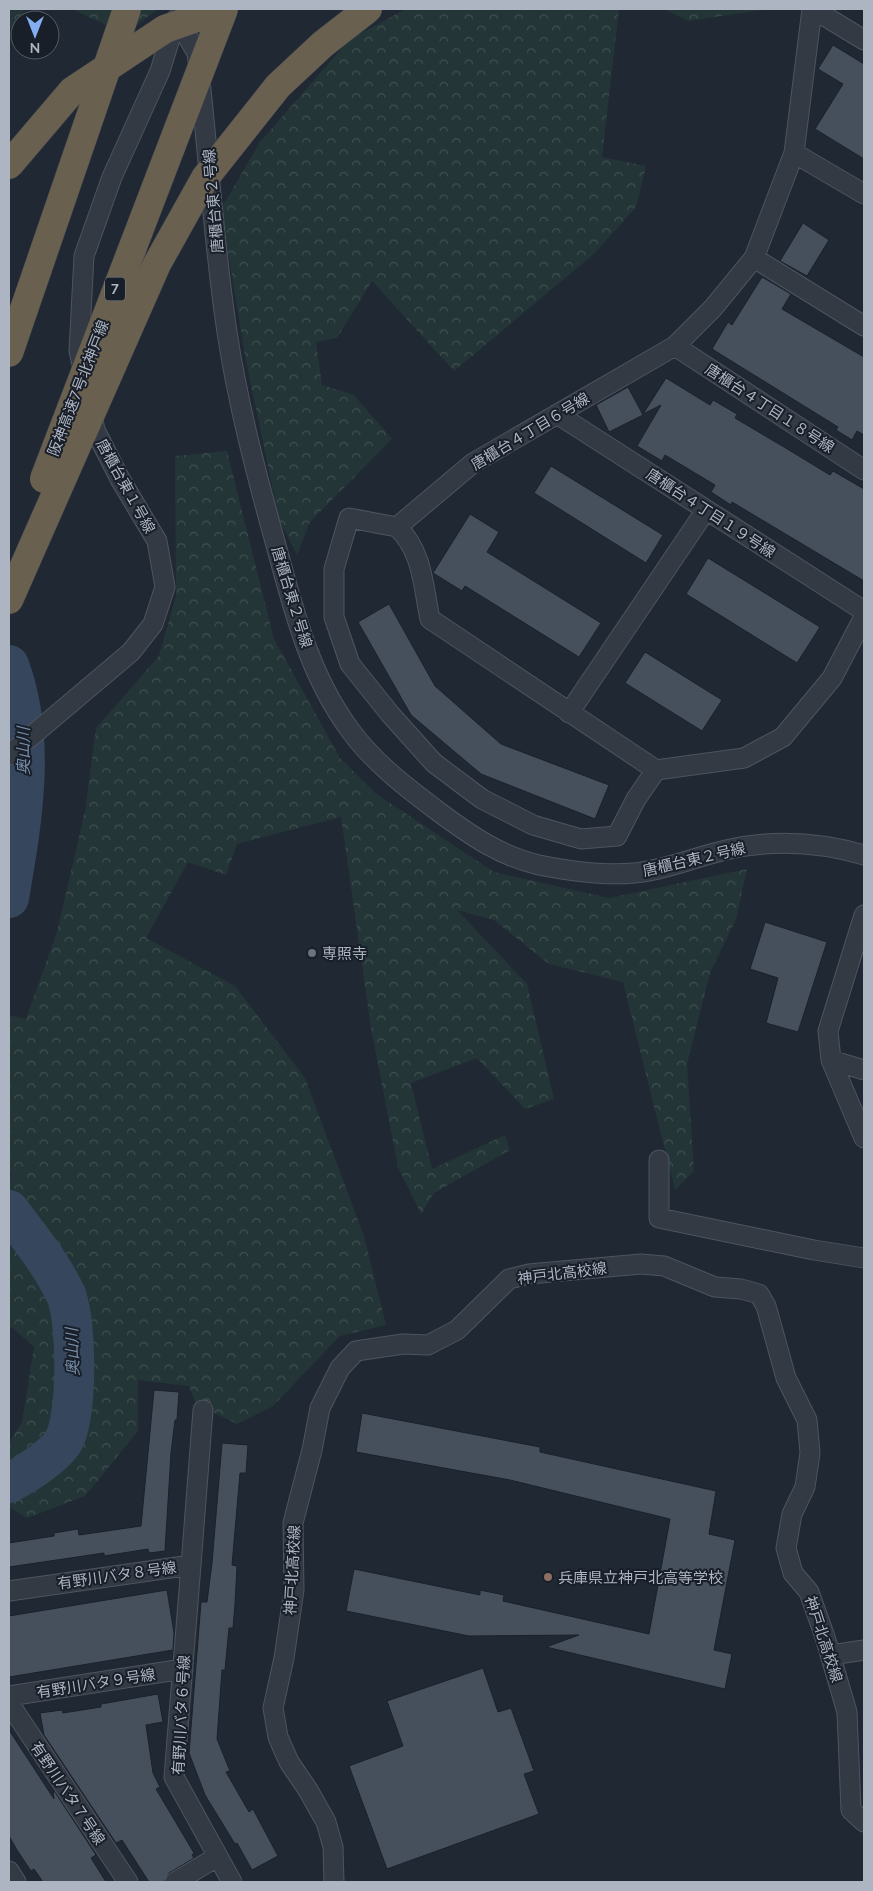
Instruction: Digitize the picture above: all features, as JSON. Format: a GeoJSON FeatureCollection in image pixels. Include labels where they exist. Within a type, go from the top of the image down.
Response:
{"type":"FeatureCollection","features":[{"type":"Feature","properties":{"kind":"highway"},"geometry":{"type":"LineString","coordinates":[[9,354],[127,9]]}},
{"type":"Feature","properties":{"kind":"highway"},"geometry":{"type":"LineString","coordinates":[[9,166],[72,91],[165,29],[223,9]]}},
{"type":"Feature","properties":{"kind":"highway","name":"阪神高速7号北神戸線"},"geometry":{"type":"LineString","coordinates":[[9,571],[223,9]]}},
{"type":"Feature","properties":{"kind":"highway"},"geometry":{"type":"LineString","coordinates":[[9,600],[157,264],[205,178],[278,86],[322,44],[368,9]]}},
{"type":"Feature","properties":{"kind":"street"},"geometry":{"type":"LineString","coordinates":[[813,9],[864,40]]}},
{"type":"Feature","properties":{"kind":"street","name":"唐櫃台４丁目６号線"},"geometry":{"type":"LineString","coordinates":[[397,527],[473,464],[675,346],[713,308],[754,258],[794,154],[813,9]]}},
{"type":"Feature","properties":{"kind":"street","name":"唐櫃台東１号線"},"geometry":{"type":"LineString","coordinates":[[9,756],[131,652],[153,624],[165,587],[157,541],[120,479],[95,430],[79,352],[84,256],[112,177],[160,71],[178,14]]}},
{"type":"Feature","properties":{"kind":"street","name":"唐櫃台東２号線"},"geometry":{"type":"LineString","coordinates":[[178,14],[197,53],[226,330],[236,391],[249,445],[299,631],[324,690],[351,732],[377,761],[469,834],[498,851],[538,864],[601,873],[633,873],[682,864],[724,851],[758,844],[802,844],[835,847],[864,855]]}},
{"type":"Feature","properties":{"kind":"street"},"geometry":{"type":"LineString","coordinates":[[794,154],[864,194]]}},
{"type":"Feature","properties":{"kind":"street"},"geometry":{"type":"LineString","coordinates":[[754,258],[864,326]]}},
{"type":"Feature","properties":{"kind":"street","name":"唐櫃台４丁目１８号線"},"geometry":{"type":"LineString","coordinates":[[675,346],[864,470]]}},
{"type":"Feature","properties":{"kind":"street","name":"唐櫃台４丁目１９号線"},"geometry":{"type":"LineString","coordinates":[[558,414],[864,611]]}},
{"type":"Feature","properties":{"kind":"street"},"geometry":{"type":"LineString","coordinates":[[569,713],[706,510]]}},
{"type":"Feature","properties":{"kind":"street"},"geometry":{"type":"LineString","coordinates":[[656,770],[636,800],[616,836],[581,839],[533,825],[507,812],[482,799],[434,764],[350,664],[334,617],[334,569],[348,518],[397,527],[410,540],[416,552],[430,619],[656,770],[744,758],[783,737],[832,678],[864,617]]}},
{"type":"Feature","properties":{"kind":"street"},"geometry":{"type":"LineString","coordinates":[[864,915],[828,1031],[831,1060],[864,1138]]}},
{"type":"Feature","properties":{"kind":"street"},"geometry":{"type":"LineString","coordinates":[[831,1060],[864,1070]]}},
{"type":"Feature","properties":{"kind":"street"},"geometry":{"type":"LineString","coordinates":[[659,1160],[659,1218],[814,1250],[864,1258]]}},
{"type":"Feature","properties":{"kind":"street","name":"神戸北高校線"},"geometry":{"type":"LineString","coordinates":[[334,1882],[333,1848],[326,1822],[289,1762],[278,1737],[273,1708],[284,1658],[294,1590],[292,1523],[312,1450],[320,1408],[340,1368],[356,1351],[403,1344],[428,1345],[457,1330],[510,1279],[529,1274],[641,1264],[664,1266],[715,1287],[741,1289],[759,1294],[766,1306],[786,1378],[806,1420],[810,1453],[805,1487],[792,1514],[786,1548],[793,1573],[809,1592],[831,1655],[847,1712],[851,1810],[864,1822]]}},
{"type":"Feature","properties":{"kind":"street","name":"有野川バタ８号線"},"geometry":{"type":"LineString","coordinates":[[9,1591],[191,1564],[203,1410]]}},
{"type":"Feature","properties":{"kind":"street","name":"有野川バタ６号線"},"geometry":{"type":"LineString","coordinates":[[191,1564],[174,1777],[232,1882]]}},
{"type":"Feature","properties":{"kind":"street"},"geometry":{"type":"LineString","coordinates":[[831,1655],[864,1650]]}},
{"type":"Feature","properties":{"kind":"street","name":"有野川バタ９号線"},"geometry":{"type":"LineString","coordinates":[[9,1696],[183,1670]]}},
{"type":"Feature","properties":{"kind":"street","name":"有野川バタ７号線"},"geometry":{"type":"LineString","coordinates":[[9,1703],[128,1882]]}},
{"type":"Feature","properties":{"kind":"street"},"geometry":{"type":"LineString","coordinates":[[175,1882],[217,1857]]}},
{"type":"Feature","properties":{"kind":"street"},"geometry":{"type":"LineString","coordinates":[[9,1871],[16,1882]]}},
{"type":"Feature","properties":{"kind":"green space"},"geometry":{"type":"Polygon","coordinates":[[[9,9],[26,9],[10,10],[9,30],[9,9]]]}},
{"type":"Feature","properties":{"kind":"green space"},"geometry":{"type":"Polygon","coordinates":[[[72,9],[158,9],[125,34],[72,9]]]}},
{"type":"Feature","properties":{"kind":"green space"},"geometry":{"type":"Polygon","coordinates":[[[406,9],[619,9],[602,157],[646,166],[636,207],[594,254],[454,371],[372,281],[337,338],[316,342],[322,385],[354,395],[392,439],[310,522],[297,555],[279,519],[245,356],[221,209],[260,142],[350,39],[406,9]]]}},
{"type":"Feature","properties":{"kind":"green space"},"geometry":{"type":"Polygon","coordinates":[[[664,9],[769,9],[688,21],[664,9]]]}},
{"type":"Feature","properties":{"kind":"green space"},"geometry":{"type":"Polygon","coordinates":[[[227,451],[274,639],[340,758],[375,793],[494,872],[609,898],[747,869],[736,919],[710,973],[687,1064],[694,1171],[675,1190],[623,982],[549,964],[494,920],[457,910],[527,984],[554,1099],[525,1109],[477,1058],[411,1083],[432,1169],[505,1135],[510,1150],[434,1193],[421,1214],[398,1167],[371,1028],[341,817],[237,844],[226,875],[188,862],[146,938],[235,986],[305,1078],[364,1236],[386,1325],[340,1336],[273,1406],[237,1424],[196,1404],[189,1386],[138,1380],[138,1431],[85,1496],[27,1518],[9,1507],[9,1443],[22,1422],[34,1347],[13,1328],[9,1328],[9,1178],[12,1176],[9,1172],[9,1015],[26,1019],[57,932],[85,811],[96,728],[159,656],[176,596],[175,456],[227,451]]]}},
{"type":"Feature","properties":{"kind":"building"},"geometry":{"type":"Polygon","coordinates":[[[833,45],[864,64],[864,159],[815,129],[843,84],[818,69],[833,45]]]}},
{"type":"Feature","properties":{"kind":"building"},"geometry":{"type":"Polygon","coordinates":[[[803,223],[829,240],[807,276],[780,261],[803,223]]]}},
{"type":"Feature","properties":{"kind":"building"},"geometry":{"type":"Polygon","coordinates":[[[762,277],[791,294],[782,309],[864,357],[864,435],[857,431],[852,440],[836,430],[838,427],[712,349],[728,322],[732,325],[762,277]]]}},
{"type":"Feature","properties":{"kind":"building"},"geometry":{"type":"Polygon","coordinates":[[[666,378],[710,405],[713,400],[737,414],[735,418],[830,475],[833,471],[864,489],[864,581],[732,502],[731,505],[711,492],[715,485],[665,455],[662,461],[637,446],[661,405],[643,414],[666,378]]]}},
{"type":"Feature","properties":{"kind":"building"},"geometry":{"type":"Polygon","coordinates":[[[628,387],[643,415],[609,432],[596,405],[628,387]]]}},
{"type":"Feature","properties":{"kind":"building"},"geometry":{"type":"Polygon","coordinates":[[[551,466],[663,535],[646,563],[534,493],[551,466]]]}},
{"type":"Feature","properties":{"kind":"building"},"geometry":{"type":"Polygon","coordinates":[[[470,514],[499,532],[487,552],[601,623],[579,657],[465,586],[462,591],[433,573],[470,514]]]}},
{"type":"Feature","properties":{"kind":"building"},"geometry":{"type":"Polygon","coordinates":[[[708,558],[820,627],[797,663],[686,594],[708,558]]]}},
{"type":"Feature","properties":{"kind":"building"},"geometry":{"type":"Polygon","coordinates":[[[389,604],[435,686],[501,744],[609,785],[595,819],[481,774],[411,715],[358,622],[389,604]]]}},
{"type":"Feature","properties":{"kind":"building"},"geometry":{"type":"Polygon","coordinates":[[[645,652],[722,700],[702,731],[625,683],[645,652]]]}},
{"type":"Feature","properties":{"kind":"building"},"geometry":{"type":"Polygon","coordinates":[[[765,922],[827,942],[798,1032],[766,1023],[778,978],[750,969],[765,922]]]}},
{"type":"Feature","properties":{"kind":"building"},"geometry":{"type":"Polygon","coordinates":[[[154,1390],[179,1392],[177,1420],[175,1420],[171,1453],[165,1551],[149,1553],[148,1549],[104,1556],[104,1553],[9,1567],[9,1543],[54,1536],[54,1533],[78,1529],[79,1535],[141,1526],[154,1390]]]}},
{"type":"Feature","properties":{"kind":"building"},"geometry":{"type":"Polygon","coordinates":[[[362,1413],[540,1447],[540,1452],[716,1491],[709,1534],[735,1540],[714,1650],[732,1654],[725,1689],[546,1647],[579,1635],[469,1636],[346,1611],[354,1569],[480,1595],[480,1590],[504,1595],[503,1601],[649,1634],[670,1519],[510,1480],[356,1452],[362,1413]]]}},
{"type":"Feature","properties":{"kind":"building"},"geometry":{"type":"Polygon","coordinates":[[[222,1443],[248,1445],[246,1473],[240,1473],[232,1565],[237,1566],[233,1628],[229,1628],[225,1670],[222,1670],[217,1739],[230,1771],[226,1772],[249,1812],[253,1809],[278,1856],[252,1870],[237,1843],[235,1844],[205,1795],[189,1753],[201,1602],[207,1602],[222,1443]]]}},
{"type":"Feature","properties":{"kind":"building"},"geometry":{"type":"Polygon","coordinates":[[[167,1590],[174,1633],[173,1650],[9,1677],[9,1616],[167,1590]]]}},
{"type":"Feature","properties":{"kind":"building"},"geometry":{"type":"Polygon","coordinates":[[[483,1668],[498,1712],[511,1708],[534,1771],[524,1774],[539,1814],[387,1869],[349,1766],[403,1746],[387,1701],[483,1668]]]}},
{"type":"Feature","properties":{"kind":"building"},"geometry":{"type":"Polygon","coordinates":[[[158,1694],[163,1722],[146,1725],[153,1773],[160,1787],[156,1789],[194,1853],[192,1855],[194,1858],[169,1873],[164,1882],[149,1882],[122,1840],[116,1843],[44,1735],[40,1713],[62,1710],[63,1713],[101,1707],[101,1704],[158,1694]]]}},
{"type":"Feature","properties":{"kind":"building"},"geometry":{"type":"Polygon","coordinates":[[[9,1730],[54,1799],[53,1789],[96,1855],[91,1858],[106,1882],[43,1882],[34,1869],[31,1871],[17,1850],[9,1836],[9,1730]]]}},
{"type":"Feature","properties":{"kind":"waterway","name":"奥山川"},"geometry":{"type":"LineString","coordinates":[[9,665],[18,693],[25,751],[22,810],[9,898]]}},
{"type":"Feature","properties":{"kind":"waterway","name":"奥山川"},"geometry":{"type":"LineString","coordinates":[[9,1210],[47,1262],[66,1295],[70,1308],[74,1347],[71,1412],[68,1430],[63,1442],[46,1459],[9,1483]]}},
{"type":"Feature","properties":{"kind":"place","name":"専照寺"},"geometry":{"type":"Point","coordinates":[312,953]}},
{"type":"Feature","properties":{"kind":"place","name":"兵庫県立神戸北高等学校"},"geometry":{"type":"Point","coordinates":[548,1577]}}]}
